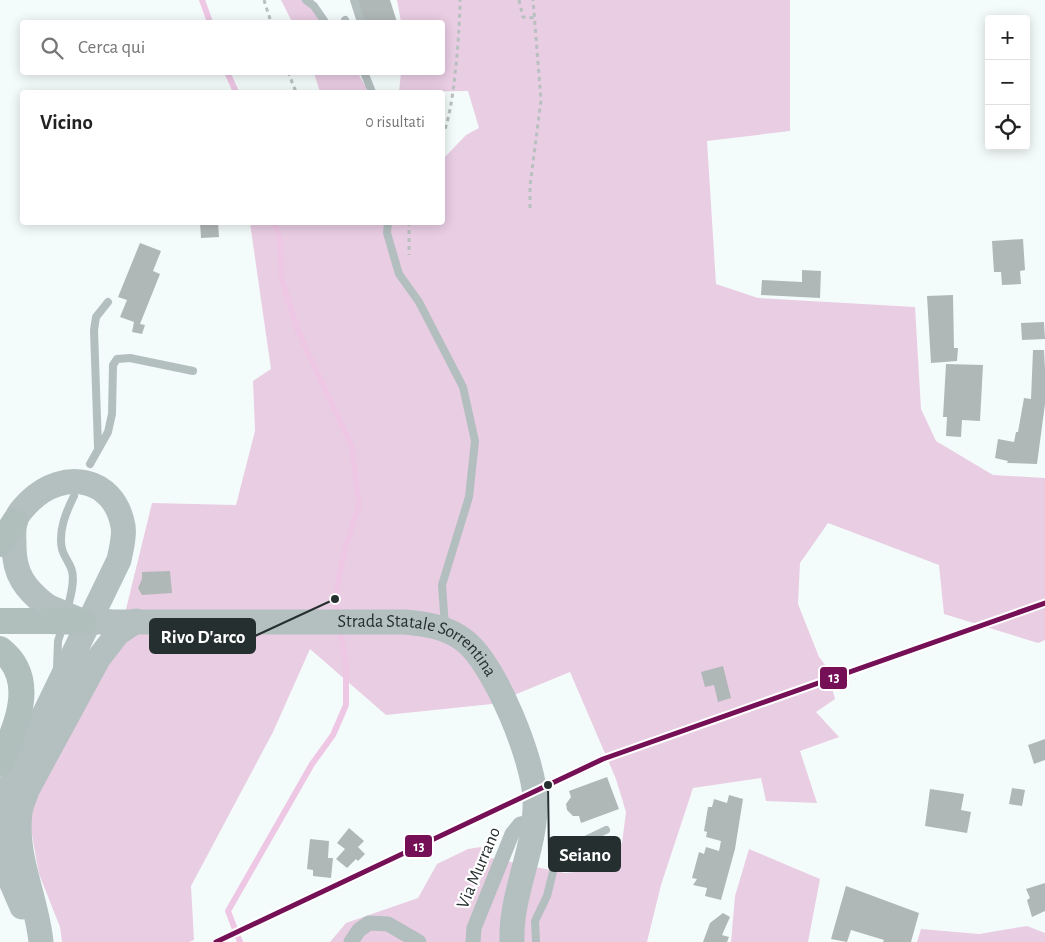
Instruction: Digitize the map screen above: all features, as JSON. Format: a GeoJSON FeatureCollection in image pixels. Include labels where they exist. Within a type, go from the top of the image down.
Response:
{"type":"FeatureCollection","features":[{"type":"Feature","properties":{"kind":"highway"},"geometry":{"type":"LineString","coordinates":[[0,544],[15,521]]}},
{"type":"Feature","properties":{"kind":"highway","name":"Strada Statale Sorrentina"},"geometry":{"type":"LineString","coordinates":[[0,621],[47,614],[84,622]]}},
{"type":"Feature","properties":{"kind":"highway"},"geometry":{"type":"LineString","coordinates":[[0,649],[7,654],[20,675],[22,701],[0,763]]}},
{"type":"Feature","properties":{"kind":"main road"},"geometry":{"type":"LineString","coordinates":[[0,822],[1,810],[10,785],[59,683],[105,611],[119,560],[123,542],[123,526],[117,507],[103,492],[84,481],[68,480],[52,485],[36,495],[22,509],[15,521],[15,568],[47,614]]}},
{"type":"Feature","properties":{"kind":"main road","name":"Strada Statale Sorrentina"},"geometry":{"type":"LineString","coordinates":[[84,622],[105,611],[146,621],[383,622],[424,624],[446,629],[466,642],[489,669],[531,767],[536,799],[534,821],[511,920],[512,942]]}},
{"type":"Feature","properties":{"kind":"main road"},"geometry":{"type":"LineString","coordinates":[[38,938],[39,920],[26,877],[20,834],[20,811],[28,790],[98,659],[118,633],[146,621]]}},
{"type":"Feature","properties":{"kind":"main road"},"geometry":{"type":"LineString","coordinates":[[0,844],[3,863],[38,938]]}},
{"type":"Feature","properties":{"kind":"main road"},"geometry":{"type":"LineString","coordinates":[[0,893],[38,938]]}},
{"type":"Feature","properties":{"kind":"street","name":"Via Murrano"},"geometry":{"type":"LineString","coordinates":[[473,942],[474,928],[512,834],[520,824],[534,821]]}},
{"type":"Feature","properties":{"kind":"street"},"geometry":{"type":"LineString","coordinates":[[352,942],[359,930],[369,923],[388,924],[419,942]]}},
{"type":"Feature","properties":{"kind":"lane"},"geometry":{"type":"LineString","coordinates":[[306,0],[314,6],[324,20]]}},
{"type":"Feature","properties":{"kind":"lane"},"geometry":{"type":"LineString","coordinates":[[354,0],[360,20]]}},
{"type":"Feature","properties":{"kind":"lane"},"geometry":{"type":"LineString","coordinates":[[365,75],[371,90]]}},
{"type":"Feature","properties":{"kind":"lane"},"geometry":{"type":"LineString","coordinates":[[388,225],[387,233],[399,274],[419,302],[463,387],[475,442],[469,497],[442,585],[446,629]]}},
{"type":"Feature","properties":{"kind":"lane"},"geometry":{"type":"LineString","coordinates":[[98,448],[94,330],[96,317],[108,302]]}},
{"type":"Feature","properties":{"kind":"lane"},"geometry":{"type":"LineString","coordinates":[[59,683],[56,664],[58,641],[71,596],[72,572],[62,550],[61,536],[64,520],[98,448],[108,432],[112,414],[113,365],[117,359],[130,358],[192,371]]}},
{"type":"Feature","properties":{"kind":"lane"},"geometry":{"type":"LineString","coordinates":[[536,942],[535,921],[547,896],[554,868],[581,842],[606,830]]}},
{"type":"Feature","properties":{"kind":"path"},"geometry":{"type":"LineString","coordinates":[[264,0],[270,20]]}},
{"type":"Feature","properties":{"kind":"path"},"geometry":{"type":"LineString","coordinates":[[445,132],[460,21],[460,0]]}},
{"type":"Feature","properties":{"kind":"path"},"geometry":{"type":"LineString","coordinates":[[519,0],[523,17],[534,18]]}},
{"type":"Feature","properties":{"kind":"path"},"geometry":{"type":"LineString","coordinates":[[530,208],[530,186],[541,100],[533,0]]}},
{"type":"Feature","properties":{"kind":"path"},"geometry":{"type":"LineString","coordinates":[[289,75],[295,90]]}},
{"type":"Feature","properties":{"kind":"path"},"geometry":{"type":"LineString","coordinates":[[409,225],[411,263]]}},
{"type":"Feature","properties":{"kind":"shaded area"},"geometry":{"type":"Polygon","coordinates":[[[281,0],[306,0],[323,20],[291,20],[281,0]]]}},
{"type":"Feature","properties":{"kind":"shaded area"},"geometry":{"type":"Polygon","coordinates":[[[397,0],[790,0],[790,131],[707,141],[716,284],[758,298],[915,307],[921,409],[936,441],[993,475],[1045,478],[1045,640],[1038,643],[944,614],[939,565],[828,523],[800,563],[798,604],[819,657],[826,666],[835,699],[816,712],[839,737],[800,751],[817,803],[766,801],[761,778],[693,788],[661,885],[647,942],[330,942],[346,923],[418,898],[437,864],[468,849],[481,847],[491,858],[565,873],[584,871],[604,862],[622,843],[626,812],[616,779],[570,672],[492,704],[386,715],[310,649],[273,732],[191,886],[194,940],[189,942],[62,942],[60,927],[39,874],[31,830],[31,806],[46,773],[115,654],[152,503],[236,505],[255,431],[253,381],[271,369],[250,225],[445,225],[445,157],[466,135],[479,128],[468,91],[399,90],[401,75],[445,75],[445,20],[401,20],[397,0]]]}},
{"type":"Feature","properties":{"kind":"shaded area"},"geometry":{"type":"Polygon","coordinates":[[[315,75],[359,75],[367,90],[319,90],[315,75]]]}},
{"type":"Feature","properties":{"kind":"shaded area"},"geometry":{"type":"Polygon","coordinates":[[[749,849],[820,879],[808,942],[731,942],[735,896],[749,849]]]}},
{"type":"Feature","properties":{"kind":"shaded area"},"geometry":{"type":"Polygon","coordinates":[[[1027,926],[1045,933],[1045,942],[917,942],[921,929],[979,934],[1027,926]]]}},
{"type":"Feature","properties":{"kind":"building"},"geometry":{"type":"Polygon","coordinates":[[[356,0],[390,0],[396,20],[363,20],[356,0]]]}},
{"type":"Feature","properties":{"kind":"building"},"geometry":{"type":"Polygon","coordinates":[[[200,225],[218,225],[219,237],[201,238],[200,225]]]}},
{"type":"Feature","properties":{"kind":"building"},"geometry":{"type":"Polygon","coordinates":[[[1023,239],[1025,270],[1020,271],[1021,284],[1002,285],[1001,272],[994,272],[992,241],[1023,239]]]}},
{"type":"Feature","properties":{"kind":"building"},"geometry":{"type":"Polygon","coordinates":[[[140,243],[161,251],[153,271],[160,274],[140,324],[145,325],[142,334],[132,332],[134,322],[120,317],[127,300],[118,297],[140,243]]]}},
{"type":"Feature","properties":{"kind":"building"},"geometry":{"type":"Polygon","coordinates":[[[802,270],[821,271],[820,298],[761,295],[762,280],[802,282],[802,270]]]}},
{"type":"Feature","properties":{"kind":"building"},"geometry":{"type":"Polygon","coordinates":[[[953,295],[954,348],[958,348],[957,361],[931,363],[927,296],[953,295]]]}},
{"type":"Feature","properties":{"kind":"building"},"geometry":{"type":"Polygon","coordinates":[[[1044,322],[1045,339],[1022,340],[1021,323],[1044,322]]]}},
{"type":"Feature","properties":{"kind":"building"},"geometry":{"type":"Polygon","coordinates":[[[1033,350],[1044,350],[1045,369],[1045,404],[1037,464],[1007,463],[1008,461],[995,458],[998,439],[1014,442],[1016,432],[1018,432],[1024,398],[1031,399],[1033,350]]]}},
{"type":"Feature","properties":{"kind":"building"},"geometry":{"type":"Polygon","coordinates":[[[946,364],[983,365],[980,421],[962,420],[961,437],[946,436],[947,417],[943,417],[946,364]]]}},
{"type":"Feature","properties":{"kind":"building"},"geometry":{"type":"Polygon","coordinates":[[[170,571],[172,593],[142,595],[138,588],[142,579],[142,572],[170,571]]]}},
{"type":"Feature","properties":{"kind":"building"},"geometry":{"type":"Polygon","coordinates":[[[723,666],[731,698],[718,702],[714,685],[705,687],[701,672],[723,666]]]}},
{"type":"Feature","properties":{"kind":"building"},"geometry":{"type":"Polygon","coordinates":[[[1045,739],[1045,760],[1034,764],[1028,745],[1045,739]]]}},
{"type":"Feature","properties":{"kind":"building"},"geometry":{"type":"Polygon","coordinates":[[[607,777],[619,809],[581,823],[579,816],[573,816],[567,810],[566,804],[571,797],[569,791],[607,777]]]}},
{"type":"Feature","properties":{"kind":"building"},"geometry":{"type":"Polygon","coordinates":[[[1012,788],[1025,790],[1022,806],[1009,804],[1012,788]]]}},
{"type":"Feature","properties":{"kind":"building"},"geometry":{"type":"Polygon","coordinates":[[[930,789],[964,794],[961,810],[971,812],[967,833],[925,826],[930,789]]]}},
{"type":"Feature","properties":{"kind":"building"},"geometry":{"type":"Polygon","coordinates":[[[729,795],[743,799],[735,849],[721,900],[705,896],[707,888],[693,885],[697,879],[692,878],[699,852],[704,854],[706,847],[719,851],[721,841],[706,837],[707,832],[704,831],[708,807],[712,807],[714,799],[727,803],[729,795]]]}},
{"type":"Feature","properties":{"kind":"building"},"geometry":{"type":"Polygon","coordinates":[[[349,828],[364,841],[358,847],[365,854],[358,861],[356,859],[347,868],[336,859],[345,849],[337,843],[349,828]]]}},
{"type":"Feature","properties":{"kind":"building"},"geometry":{"type":"Polygon","coordinates":[[[310,839],[329,841],[328,858],[333,858],[331,878],[313,876],[313,870],[307,869],[310,839]]]}},
{"type":"Feature","properties":{"kind":"building"},"geometry":{"type":"Polygon","coordinates":[[[1045,883],[1045,911],[1032,917],[1027,900],[1030,898],[1026,889],[1045,883]]]}},
{"type":"Feature","properties":{"kind":"building"},"geometry":{"type":"Polygon","coordinates":[[[846,886],[919,913],[911,942],[883,942],[884,940],[851,930],[847,942],[831,939],[846,886]]]}},
{"type":"Feature","properties":{"kind":"building"},"geometry":{"type":"Polygon","coordinates":[[[723,913],[730,917],[722,935],[729,937],[727,942],[703,942],[710,923],[723,913]]]}},
{"type":"Feature","properties":{"kind":"waterway"},"geometry":{"type":"LineString","coordinates":[[202,0],[209,20]]}},
{"type":"Feature","properties":{"kind":"waterway"},"geometry":{"type":"LineString","coordinates":[[228,75],[235,90]]}},
{"type":"Feature","properties":{"kind":"waterway"},"geometry":{"type":"LineString","coordinates":[[275,225],[280,240],[282,280],[298,331],[352,447],[359,505],[344,553],[335,599],[338,616]]}},
{"type":"Feature","properties":{"kind":"waterway"},"geometry":{"type":"LineString","coordinates":[[240,942],[228,911],[312,764],[333,735],[346,705],[346,664],[339,626]]}},
{"type":"Feature","properties":{"kind":"transit line","name":"13"},"geometry":{"type":"LineString","coordinates":[[216,942],[603,759],[1045,603]]}},
{"type":"Feature","properties":{"kind":"place","name":"Rivo D'arco"},"geometry":{"type":"Point","coordinates":[335,599]}},
{"type":"Feature","properties":{"kind":"place","name":"Seiano"},"geometry":{"type":"Point","coordinates":[548,785]}}]}
